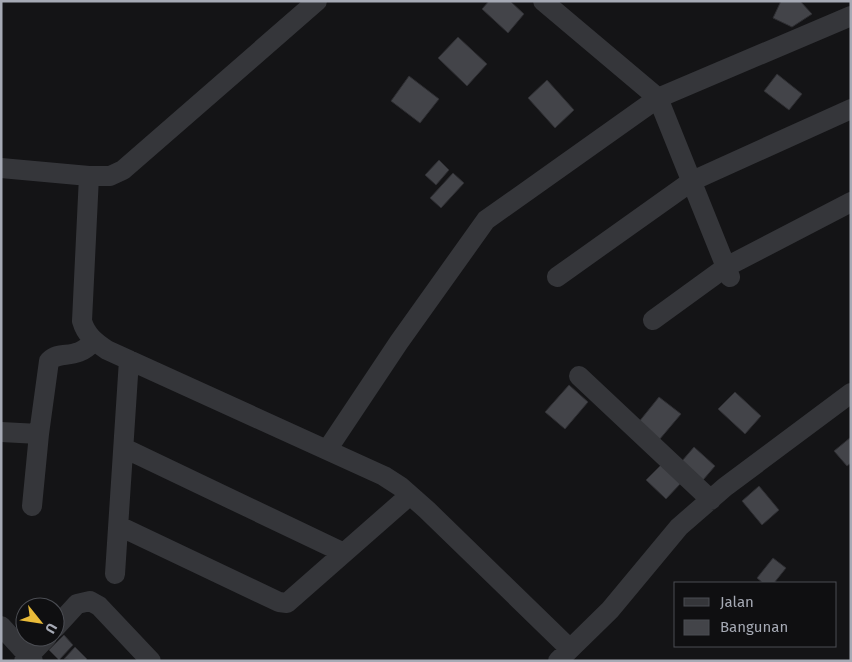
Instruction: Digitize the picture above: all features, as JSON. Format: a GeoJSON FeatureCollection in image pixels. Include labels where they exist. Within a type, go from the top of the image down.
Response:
{"type":"FeatureCollection","features":[{"type":"Feature","properties":{"kind":"street"},"geometry":{"type":"LineString","coordinates":[[1,168],[89,176],[110,176],[123,170],[317,1]]}},
{"type":"Feature","properties":{"kind":"street"},"geometry":{"type":"LineString","coordinates":[[543,1],[658,98],[728,272]]}},
{"type":"Feature","properties":{"kind":"street"},"geometry":{"type":"LineString","coordinates":[[327,450],[399,342],[486,220],[658,98],[851,16]]}},
{"type":"Feature","properties":{"kind":"street"},"geometry":{"type":"LineString","coordinates":[[557,276],[692,181],[851,109]]}},
{"type":"Feature","properties":{"kind":"street"},"geometry":{"type":"LineString","coordinates":[[89,176],[82,320],[84,329],[94,342],[129,360],[384,476],[410,495],[564,655],[610,610],[680,527],[711,500],[851,393]]}},
{"type":"Feature","properties":{"kind":"street"},"geometry":{"type":"LineString","coordinates":[[653,320],[728,272],[851,202]]}},
{"type":"Feature","properties":{"kind":"street"},"geometry":{"type":"LineString","coordinates":[[32,506],[49,361],[56,356],[83,352],[94,342]]}},
{"type":"Feature","properties":{"kind":"street"},"geometry":{"type":"LineString","coordinates":[[114,574],[119,526],[129,360]]}},
{"type":"Feature","properties":{"kind":"street"},"geometry":{"type":"LineString","coordinates":[[579,376],[711,500]]}},
{"type":"Feature","properties":{"kind":"street"},"geometry":{"type":"LineString","coordinates":[[1,432],[40,434]]}},
{"type":"Feature","properties":{"kind":"street"},"geometry":{"type":"LineString","coordinates":[[124,448],[344,553]]}},
{"type":"Feature","properties":{"kind":"street"},"geometry":{"type":"LineString","coordinates":[[119,526],[279,602],[287,603],[410,495]]}},
{"type":"Feature","properties":{"kind":"street"},"geometry":{"type":"LineString","coordinates":[[65,617],[77,604],[90,601],[99,606],[151,661]]}},
{"type":"Feature","properties":{"kind":"street"},"geometry":{"type":"LineString","coordinates":[[1,626],[29,659],[38,647]]}},
{"type":"Feature","properties":{"kind":"building"},"geometry":{"type":"Polygon","coordinates":[[[489,1],[510,1],[524,14],[508,33],[482,9],[489,1]]]}},
{"type":"Feature","properties":{"kind":"building"},"geometry":{"type":"Polygon","coordinates":[[[781,1],[800,1],[812,14],[792,27],[773,18],[781,1]]]}},
{"type":"Feature","properties":{"kind":"building"},"geometry":{"type":"Polygon","coordinates":[[[458,37],[487,64],[467,86],[438,58],[458,37]]]}},
{"type":"Feature","properties":{"kind":"building"},"geometry":{"type":"Polygon","coordinates":[[[777,74],[802,94],[789,110],[764,91],[777,74]]]}},
{"type":"Feature","properties":{"kind":"building"},"geometry":{"type":"Polygon","coordinates":[[[409,76],[439,99],[420,123],[391,101],[409,76]]]}},
{"type":"Feature","properties":{"kind":"building"},"geometry":{"type":"Polygon","coordinates":[[[547,80],[574,110],[555,128],[528,98],[547,80]]]}},
{"type":"Feature","properties":{"kind":"building"},"geometry":{"type":"Polygon","coordinates":[[[439,160],[449,170],[436,185],[425,175],[439,160]]]}},
{"type":"Feature","properties":{"kind":"building"},"geometry":{"type":"Polygon","coordinates":[[[453,173],[464,183],[441,208],[430,198],[453,173]]]}},
{"type":"Feature","properties":{"kind":"building"},"geometry":{"type":"Polygon","coordinates":[[[569,385],[588,402],[565,429],[545,412],[569,385]]]}},
{"type":"Feature","properties":{"kind":"building"},"geometry":{"type":"Polygon","coordinates":[[[735,392],[761,416],[745,434],[718,409],[735,392]]]}},
{"type":"Feature","properties":{"kind":"building"},"geometry":{"type":"Polygon","coordinates":[[[659,397],[681,414],[659,440],[638,423],[659,397]]]}},
{"type":"Feature","properties":{"kind":"building"},"geometry":{"type":"Polygon","coordinates":[[[851,437],[851,463],[847,466],[834,451],[851,437]]]}},
{"type":"Feature","properties":{"kind":"building"},"geometry":{"type":"Polygon","coordinates":[[[694,447],[715,466],[703,480],[682,461],[694,447]]]}},
{"type":"Feature","properties":{"kind":"building"},"geometry":{"type":"Polygon","coordinates":[[[662,464],[681,483],[666,499],[646,480],[662,464]]]}},
{"type":"Feature","properties":{"kind":"building"},"geometry":{"type":"Polygon","coordinates":[[[759,486],[779,510],[762,525],[742,501],[759,486]]]}},
{"type":"Feature","properties":{"kind":"building"},"geometry":{"type":"Polygon","coordinates":[[[773,558],[786,568],[775,582],[762,582],[757,578],[773,558]]]}},
{"type":"Feature","properties":{"kind":"building"},"geometry":{"type":"Polygon","coordinates":[[[65,636],[73,645],[59,660],[49,650],[52,647],[65,647],[65,636]]]}},
{"type":"Feature","properties":{"kind":"building"},"geometry":{"type":"Polygon","coordinates":[[[75,647],[87,659],[86,661],[64,659],[75,647]]]}}]}
